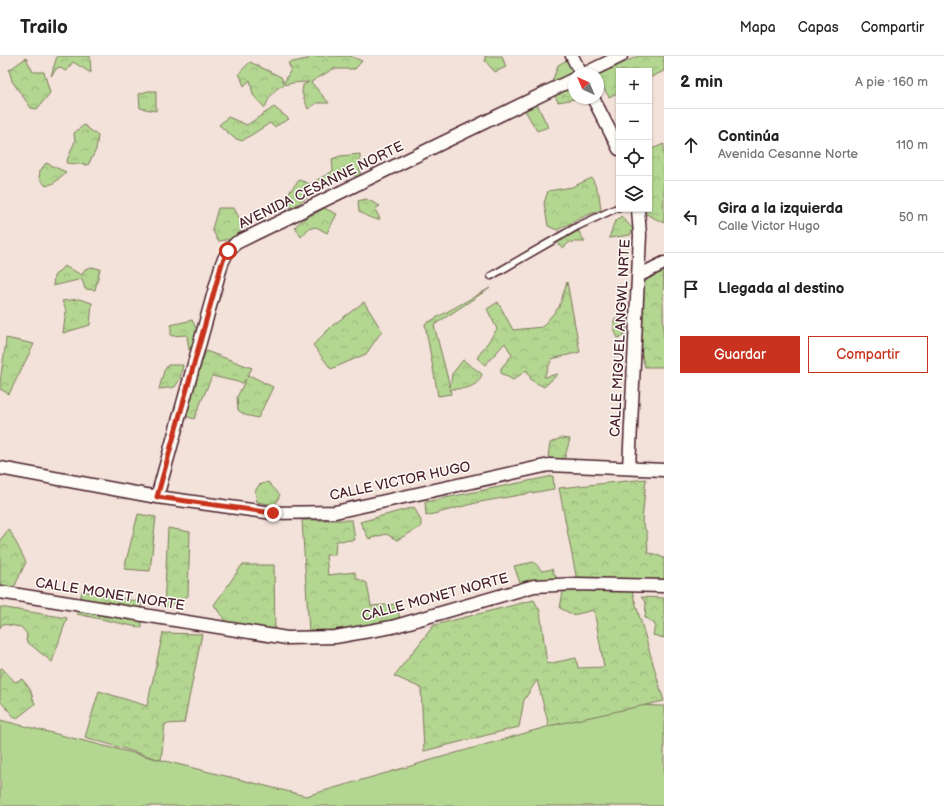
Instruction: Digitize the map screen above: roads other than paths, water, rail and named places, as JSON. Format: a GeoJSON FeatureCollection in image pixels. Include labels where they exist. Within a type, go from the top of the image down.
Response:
{"type":"FeatureCollection","features":[{"type":"Feature","properties":{"kind":"street"},"geometry":{"type":"LineString","coordinates":[[572,56],[579,68]]}},
{"type":"Feature","properties":{"kind":"street"},"geometry":{"type":"LineString","coordinates":[[595,68],[621,56]]}},
{"type":"Feature","properties":{"kind":"street","name":"AVENIDA CESANNE NORTE"},"geometry":{"type":"LineString","coordinates":[[157,497],[222,263],[228,251],[236,242],[568,82]]}},
{"type":"Feature","properties":{"kind":"street"},"geometry":{"type":"LineString","coordinates":[[596,104],[616,143]]}},
{"type":"Feature","properties":{"kind":"street","name":"CALLE MIGUEL ANGWL NRTE"},"geometry":{"type":"LineString","coordinates":[[629,468],[640,235],[638,212]]}},
{"type":"Feature","properties":{"kind":"street"},"geometry":{"type":"LineString","coordinates":[[638,276],[664,264]]}},
{"type":"Feature","properties":{"kind":"street","name":"CALLE VICTOR HUGO"},"geometry":{"type":"LineString","coordinates":[[0,468],[157,497],[273,513],[335,512],[549,465],[664,470]]}},
{"type":"Feature","properties":{"kind":"street","name":"CALLE MONET NORTE"},"geometry":{"type":"LineString","coordinates":[[0,592],[287,638],[335,637],[392,627],[534,586],[577,584],[664,586]]}},
{"type":"Feature","properties":{"kind":"lane"},"geometry":{"type":"LineString","coordinates":[[491,276],[578,226],[616,208]]}}]}
